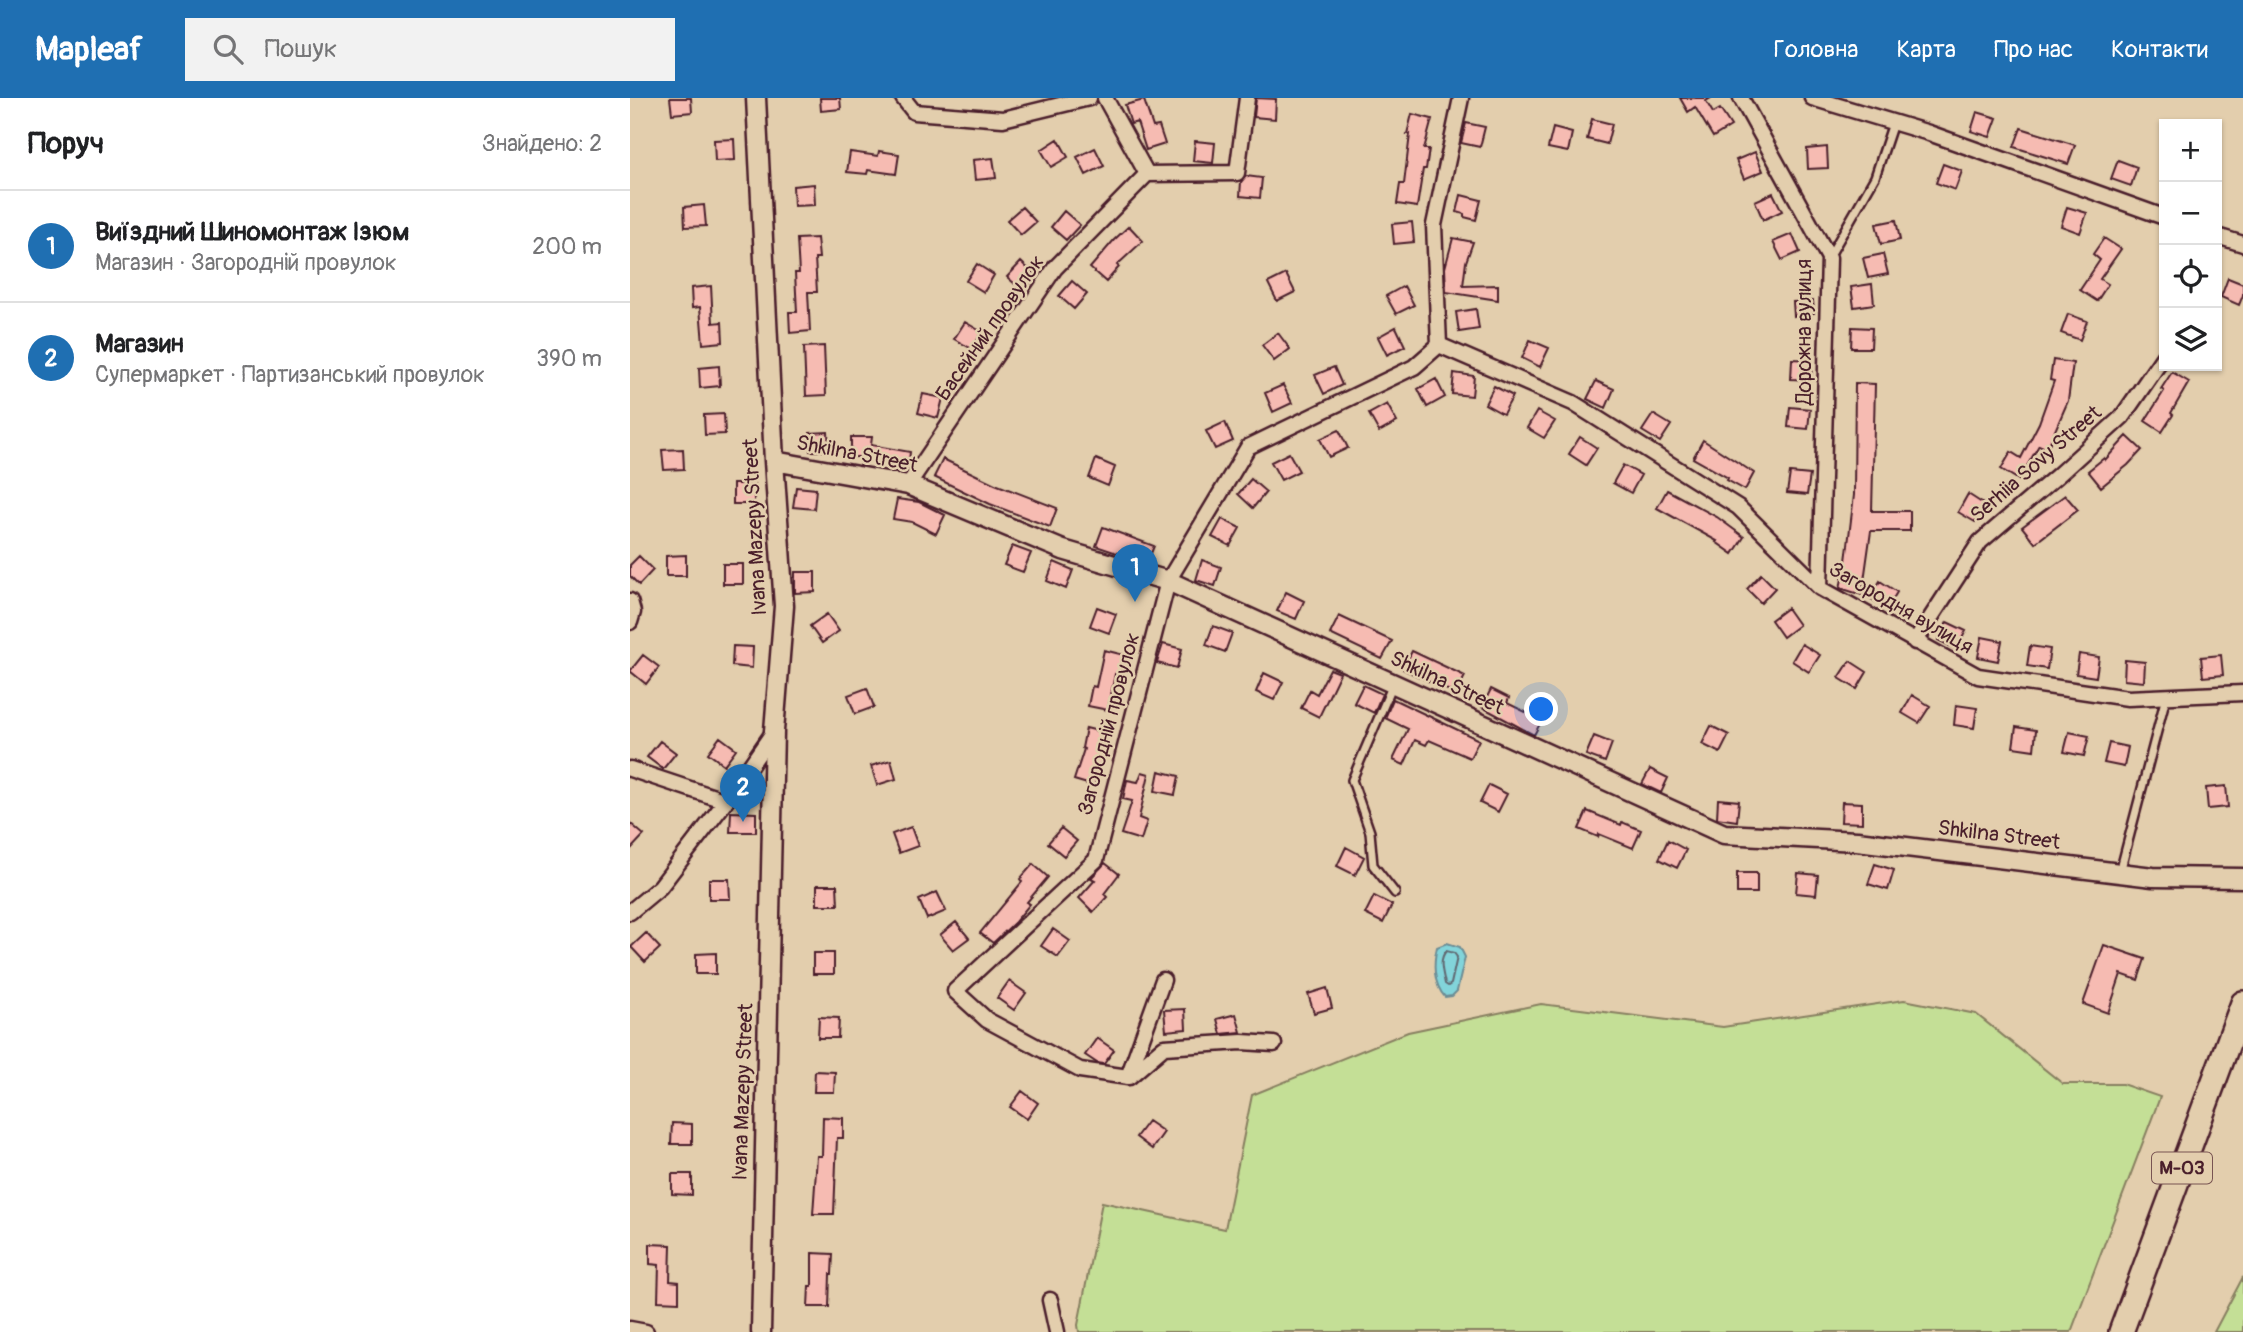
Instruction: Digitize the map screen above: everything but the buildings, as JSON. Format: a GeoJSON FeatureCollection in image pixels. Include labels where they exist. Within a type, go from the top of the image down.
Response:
{"type":"FeatureCollection","features":[{"type":"Feature","properties":{"kind":"highway","name":"М-03"},"geometry":{"type":"LineString","coordinates":[[2121,1332],[2243,1003]]}},
{"type":"Feature","properties":{"kind":"street","name":"Ivana Mazepy Street"},"geometry":{"type":"LineString","coordinates":[[756,98],[784,606],[774,731],[761,1332]]}},
{"type":"Feature","properties":{"kind":"street"},"geometry":{"type":"LineString","coordinates":[[902,98],[914,112],[1003,119],[1089,98]]}},
{"type":"Feature","properties":{"kind":"street"},"geometry":{"type":"LineString","coordinates":[[1105,98],[1147,174],[1237,173],[1247,98]]}},
{"type":"Feature","properties":{"kind":"street"},"geometry":{"type":"LineString","coordinates":[[1439,345],[1434,225],[1461,98]]}},
{"type":"Feature","properties":{"kind":"street","name":"Дорожна вулиця"},"geometry":{"type":"LineString","coordinates":[[1741,98],[1829,258],[1820,588]]}},
{"type":"Feature","properties":{"kind":"street"},"geometry":{"type":"LineString","coordinates":[[1812,98],[1929,133],[2159,215]]}},
{"type":"Feature","properties":{"kind":"street","name":"Басейний провулок"},"geometry":{"type":"LineString","coordinates":[[908,485],[1055,268],[1147,174]]}},
{"type":"Feature","properties":{"kind":"street"},"geometry":{"type":"LineString","coordinates":[[2222,238],[2243,244]]}},
{"type":"Feature","properties":{"kind":"street","name":"Загородній провулок"},"geometry":{"type":"LineString","coordinates":[[1128,1077],[1080,1070],[987,1020],[955,991],[1096,860],[1168,582],[1248,447],[1414,367],[1439,345]]}},
{"type":"Feature","properties":{"kind":"street","name":"Загородня вулиця"},"geometry":{"type":"LineString","coordinates":[[1439,345],[1573,403],[1738,507],[1820,588],[1978,676],[2128,698],[2243,693]]}},
{"type":"Feature","properties":{"kind":"street","name":"Serhiia Sovy Street"},"geometry":{"type":"LineString","coordinates":[[1916,642],[1980,542],[2122,417],[2159,363]]}},
{"type":"Feature","properties":{"kind":"street","name":"Shkilna Street"},"geometry":{"type":"LineString","coordinates":[[774,461],[908,485],[1063,550],[1168,582],[1724,834],[1857,841],[2153,877],[2243,878]]}},
{"type":"Feature","properties":{"kind":"street"},"geometry":{"type":"LineString","coordinates":[[630,601],[633,611],[630,622]]}},
{"type":"Feature","properties":{"kind":"street"},"geometry":{"type":"LineString","coordinates":[[630,912],[660,887],[726,801],[774,731]]}},
{"type":"Feature","properties":{"kind":"street"},"geometry":{"type":"LineString","coordinates":[[630,769],[726,801]]}},
{"type":"Feature","properties":{"kind":"street"},"geometry":{"type":"LineString","coordinates":[[1128,1077],[1163,980]]}},
{"type":"Feature","properties":{"kind":"street"},"geometry":{"type":"LineString","coordinates":[[1128,1077],[1164,1048],[1242,1042],[1274,1044]]}},
{"type":"Feature","properties":{"kind":"street"},"geometry":{"type":"LineString","coordinates":[[1050,1300],[1057,1332]]}},
{"type":"Feature","properties":{"kind":"street"},"geometry":{"type":"LineString","coordinates":[[630,1329],[646,1332]]}},
{"type":"Feature","properties":{"kind":"lane"},"geometry":{"type":"LineString","coordinates":[[1829,258],[1875,177],[1893,122]]}},
{"type":"Feature","properties":{"kind":"lane"},"geometry":{"type":"LineString","coordinates":[[1393,684],[1352,780],[1370,832],[1373,865],[1395,893]]}},
{"type":"Feature","properties":{"kind":"lane"},"geometry":{"type":"LineString","coordinates":[[2120,873],[2166,696]]}},
{"type":"Feature","properties":{"kind":"green space"},"geometry":{"type":"Polygon","coordinates":[[[1904,1000],[1976,1014],[2063,1084],[2122,1084],[2160,1097],[2071,1332],[1079,1332],[1078,1325],[1102,1202],[1225,1229],[1252,1095],[1408,1032],[1541,1004],[1723,1027],[1904,1000]]]}},
{"type":"Feature","properties":{"kind":"green space"},"geometry":{"type":"Polygon","coordinates":[[[2243,1277],[2243,1332],[2214,1332],[2243,1277]]]}},
{"type":"Feature","properties":{"kind":"water"},"geometry":{"type":"Polygon","coordinates":[[[1447,943],[1460,947],[1465,957],[1457,991],[1452,996],[1445,997],[1436,980],[1435,960],[1437,947],[1447,943]]]}},
{"type":"Feature","properties":{"kind":"place","name":"Виїздний Шиномонтаж Ізюм"},"geometry":{"type":"Point","coordinates":[1135,602]}},
{"type":"Feature","properties":{"kind":"place","name":"Магазин"},"geometry":{"type":"Point","coordinates":[743,822]}}]}
